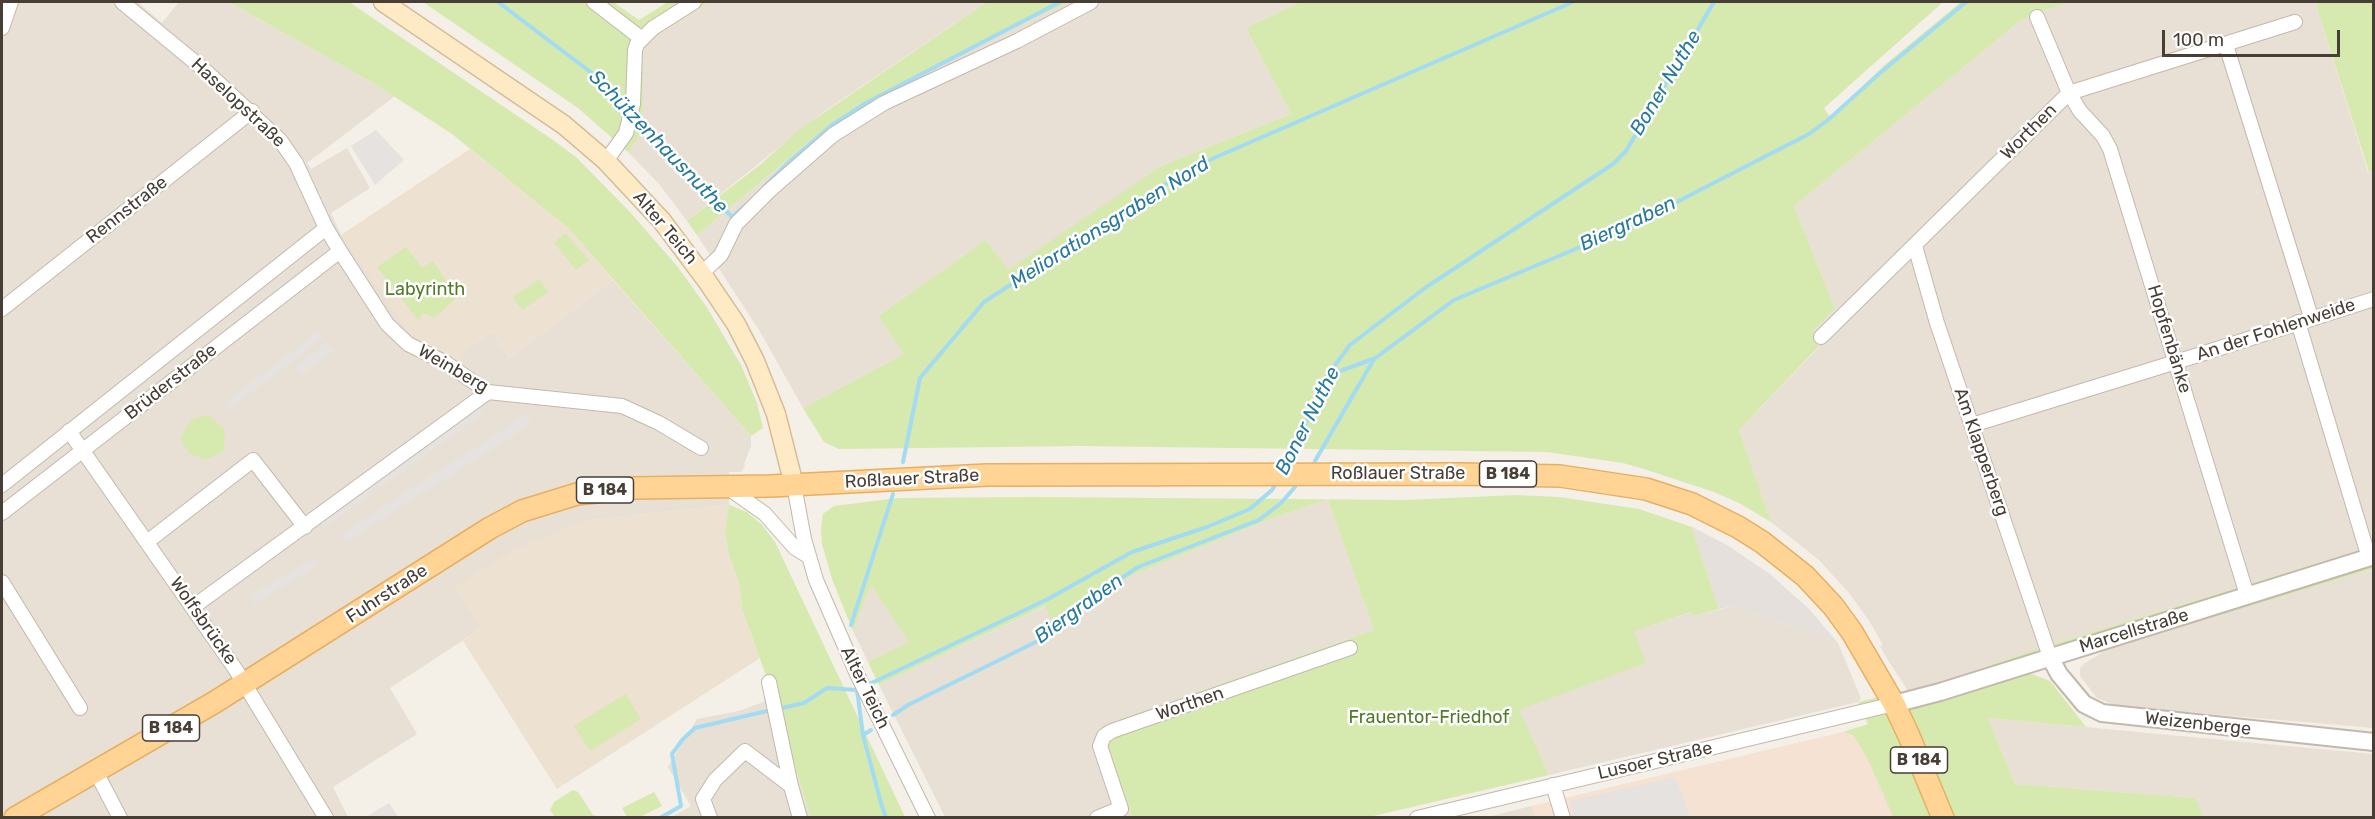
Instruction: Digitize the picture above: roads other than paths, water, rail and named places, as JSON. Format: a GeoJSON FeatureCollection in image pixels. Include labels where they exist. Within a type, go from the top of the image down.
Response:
{"type":"FeatureCollection","features":[{"type":"Feature","properties":{"kind":"main road","name":"Alter Teich"},"geometry":{"type":"LineString","coordinates":[[383,2],[564,125],[606,161],[662,221],[702,273],[736,324],[763,378],[781,430],[794,485]]}},
{"type":"Feature","properties":{"kind":"main road","name":"Roßlauer Straße"},"geometry":{"type":"LineString","coordinates":[[794,485],[977,475],[1470,474],[1560,477],[1646,489],[1692,504],[1762,542],[1805,576],[1833,606],[1852,632],[1894,704],[1910,736],[1943,818]]}},
{"type":"Feature","properties":{"kind":"main road","name":"Fuhrstraße"},"geometry":{"type":"LineString","coordinates":[[15,818],[245,684],[471,540],[522,511],[558,499],[595,491],[634,488],[794,485]]}},
{"type":"Feature","properties":{"kind":"street"},"geometry":{"type":"LineString","coordinates":[[2,9],[10,2]]}},
{"type":"Feature","properties":{"kind":"street"},"geometry":{"type":"LineString","coordinates":[[2,28],[10,2]]}},
{"type":"Feature","properties":{"kind":"street","name":"Haselopstraße"},"geometry":{"type":"LineString","coordinates":[[122,2],[252,111],[289,152],[326,228]]}},
{"type":"Feature","properties":{"kind":"street"},"geometry":{"type":"LineString","coordinates":[[594,2],[642,39]]}},
{"type":"Feature","properties":{"kind":"street"},"geometry":{"type":"LineString","coordinates":[[606,161],[623,138],[628,125],[633,104],[635,50],[653,28],[694,2]]}},
{"type":"Feature","properties":{"kind":"street"},"geometry":{"type":"LineString","coordinates":[[702,273],[721,255],[736,224],[769,190],[833,135],[884,103],[1017,41],[1091,2]]}},
{"type":"Feature","properties":{"kind":"street","name":"Hopfenbänke"},"geometry":{"type":"LineString","coordinates":[[2037,17],[2069,93],[2080,111],[2103,136],[2110,149],[2247,596]]}},
{"type":"Feature","properties":{"kind":"street","name":"Worthen"},"geometry":{"type":"LineString","coordinates":[[1821,337],[2069,93],[2295,22]]}},
{"type":"Feature","properties":{"kind":"street"},"geometry":{"type":"LineString","coordinates":[[2226,45],[2371,557]]}},
{"type":"Feature","properties":{"kind":"street","name":"Rennstraße"},"geometry":{"type":"LineString","coordinates":[[2,309],[252,111]]}},
{"type":"Feature","properties":{"kind":"street","name":"Weinberg"},"geometry":{"type":"LineString","coordinates":[[326,228],[387,324],[408,344],[446,363],[488,392],[622,406],[659,423],[701,448]]}},
{"type":"Feature","properties":{"kind":"street","name":"Brüderstraße"},"geometry":{"type":"LineString","coordinates":[[2,485],[326,228]]}},
{"type":"Feature","properties":{"kind":"street","name":"Am Klapperberg"},"geometry":{"type":"LineString","coordinates":[[1915,246],[1937,323],[2050,657]]}},
{"type":"Feature","properties":{"kind":"street","name":"Brüderstraße"},"geometry":{"type":"LineString","coordinates":[[2,513],[340,251]]}},
{"type":"Feature","properties":{"kind":"street","name":"An der Fohlenweide"},"geometry":{"type":"LineString","coordinates":[[1972,425],[2373,299]]}},
{"type":"Feature","properties":{"kind":"street"},"geometry":{"type":"LineString","coordinates":[[193,607],[488,392]]}},
{"type":"Feature","properties":{"kind":"street","name":"Wolfsbrücke"},"geometry":{"type":"LineString","coordinates":[[69,431],[245,684],[326,818]]}},
{"type":"Feature","properties":{"kind":"street"},"geometry":{"type":"LineString","coordinates":[[147,542],[253,460],[305,527]]}},
{"type":"Feature","properties":{"kind":"street","name":"Alter Teich"},"geometry":{"type":"LineString","coordinates":[[794,485],[808,556],[828,609],[857,674],[928,818]]}},
{"type":"Feature","properties":{"kind":"street","name":"Alter Teich"},"geometry":{"type":"LineString","coordinates":[[727,487],[765,514],[795,548],[808,556]]}},
{"type":"Feature","properties":{"kind":"street","name":"Marcellstraße"},"geometry":{"type":"LineString","coordinates":[[1894,704],[2371,557]]}},
{"type":"Feature","properties":{"kind":"street"},"geometry":{"type":"LineString","coordinates":[[2,582],[80,708]]}},
{"type":"Feature","properties":{"kind":"street","name":"Worthen"},"geometry":{"type":"LineString","coordinates":[[1117,813],[1100,746],[1104,736],[1112,731],[1350,648]]}},
{"type":"Feature","properties":{"kind":"street","name":"Weizenberge"},"geometry":{"type":"LineString","coordinates":[[2050,657],[2059,674],[2084,704],[2102,714],[2373,742]]}},
{"type":"Feature","properties":{"kind":"street"},"geometry":{"type":"LineString","coordinates":[[769,682],[800,818]]}},
{"type":"Feature","properties":{"kind":"street","name":"Lusoer Straße"},"geometry":{"type":"LineString","coordinates":[[1417,818],[1894,704]]}},
{"type":"Feature","properties":{"kind":"street"},"geometry":{"type":"LineString","coordinates":[[710,818],[703,799],[715,780],[745,751],[791,786]]}},
{"type":"Feature","properties":{"kind":"street"},"geometry":{"type":"LineString","coordinates":[[96,772],[120,818]]}},
{"type":"Feature","properties":{"kind":"street"},"geometry":{"type":"LineString","coordinates":[[1553,785],[1563,818]]}},
{"type":"Feature","properties":{"kind":"street"},"geometry":{"type":"LineString","coordinates":[[1097,818],[1117,813]]}},
{"type":"Feature","properties":{"kind":"waterway","name":"Schützenhausnuthe"},"geometry":{"type":"LineString","coordinates":[[498,2],[597,77],[627,112]]}},
{"type":"Feature","properties":{"kind":"waterway","name":"Schützenhausnuthe"},"geometry":{"type":"LineString","coordinates":[[764,187],[832,125],[866,103],[1060,2]]}},
{"type":"Feature","properties":{"kind":"waterway","name":"Meliorationsgraben Nord"},"geometry":{"type":"LineString","coordinates":[[903,462],[920,378],[984,302],[1191,168],[1573,2]]}},
{"type":"Feature","properties":{"kind":"waterway","name":"Boner Nuthe"},"geometry":{"type":"LineString","coordinates":[[1286,467],[1327,376],[1350,345],[1425,288],[1613,164],[1626,151],[1714,2]]}},
{"type":"Feature","properties":{"kind":"waterway","name":"Biergraben"},"geometry":{"type":"LineString","coordinates":[[1315,461],[1374,359],[1454,300],[1628,227],[1809,134],[1966,2]]}},
{"type":"Feature","properties":{"kind":"waterway","name":"Schützenhausnuthe"},"geometry":{"type":"LineString","coordinates":[[633,121],[672,154],[732,217],[746,205]]}},
{"type":"Feature","properties":{"kind":"waterway"},"geometry":{"type":"LineString","coordinates":[[1329,375],[1373,359]]}},
{"type":"Feature","properties":{"kind":"waterway","name":"Boner Nuthe"},"geometry":{"type":"LineString","coordinates":[[778,709],[804,703],[827,688],[857,690],[1048,599],[1132,552],[1207,527],[1250,509],[1272,490],[1277,481]]}},
{"type":"Feature","properties":{"kind":"waterway","name":"Biergraben"},"geometry":{"type":"LineString","coordinates":[[893,715],[908,705],[1050,635],[1078,607],[1138,567],[1259,520],[1281,503],[1295,487]]}},
{"type":"Feature","properties":{"kind":"waterway","name":"Meliorationsgraben Nord"},"geometry":{"type":"LineString","coordinates":[[851,625],[893,494]]}},
{"type":"Feature","properties":{"kind":"waterway","name":"Boner Nuthe"},"geometry":{"type":"LineString","coordinates":[[857,690],[863,735],[886,818]]}},
{"type":"Feature","properties":{"kind":"waterway"},"geometry":{"type":"LineString","coordinates":[[660,818],[681,806],[672,754],[683,739],[695,728],[771,710]]}},
{"type":"Feature","properties":{"kind":"waterway","name":"Biergraben"},"geometry":{"type":"LineString","coordinates":[[863,735],[871,730]]}},
{"type":"Feature","properties":{"kind":"park label","name":"Labyrinth"},"geometry":{"type":"Point","coordinates":[425,290]}},
{"type":"Feature","properties":{"kind":"park label","name":"Frauentor-Friedhof"},"geometry":{"type":"Point","coordinates":[1429,718]}}]}
